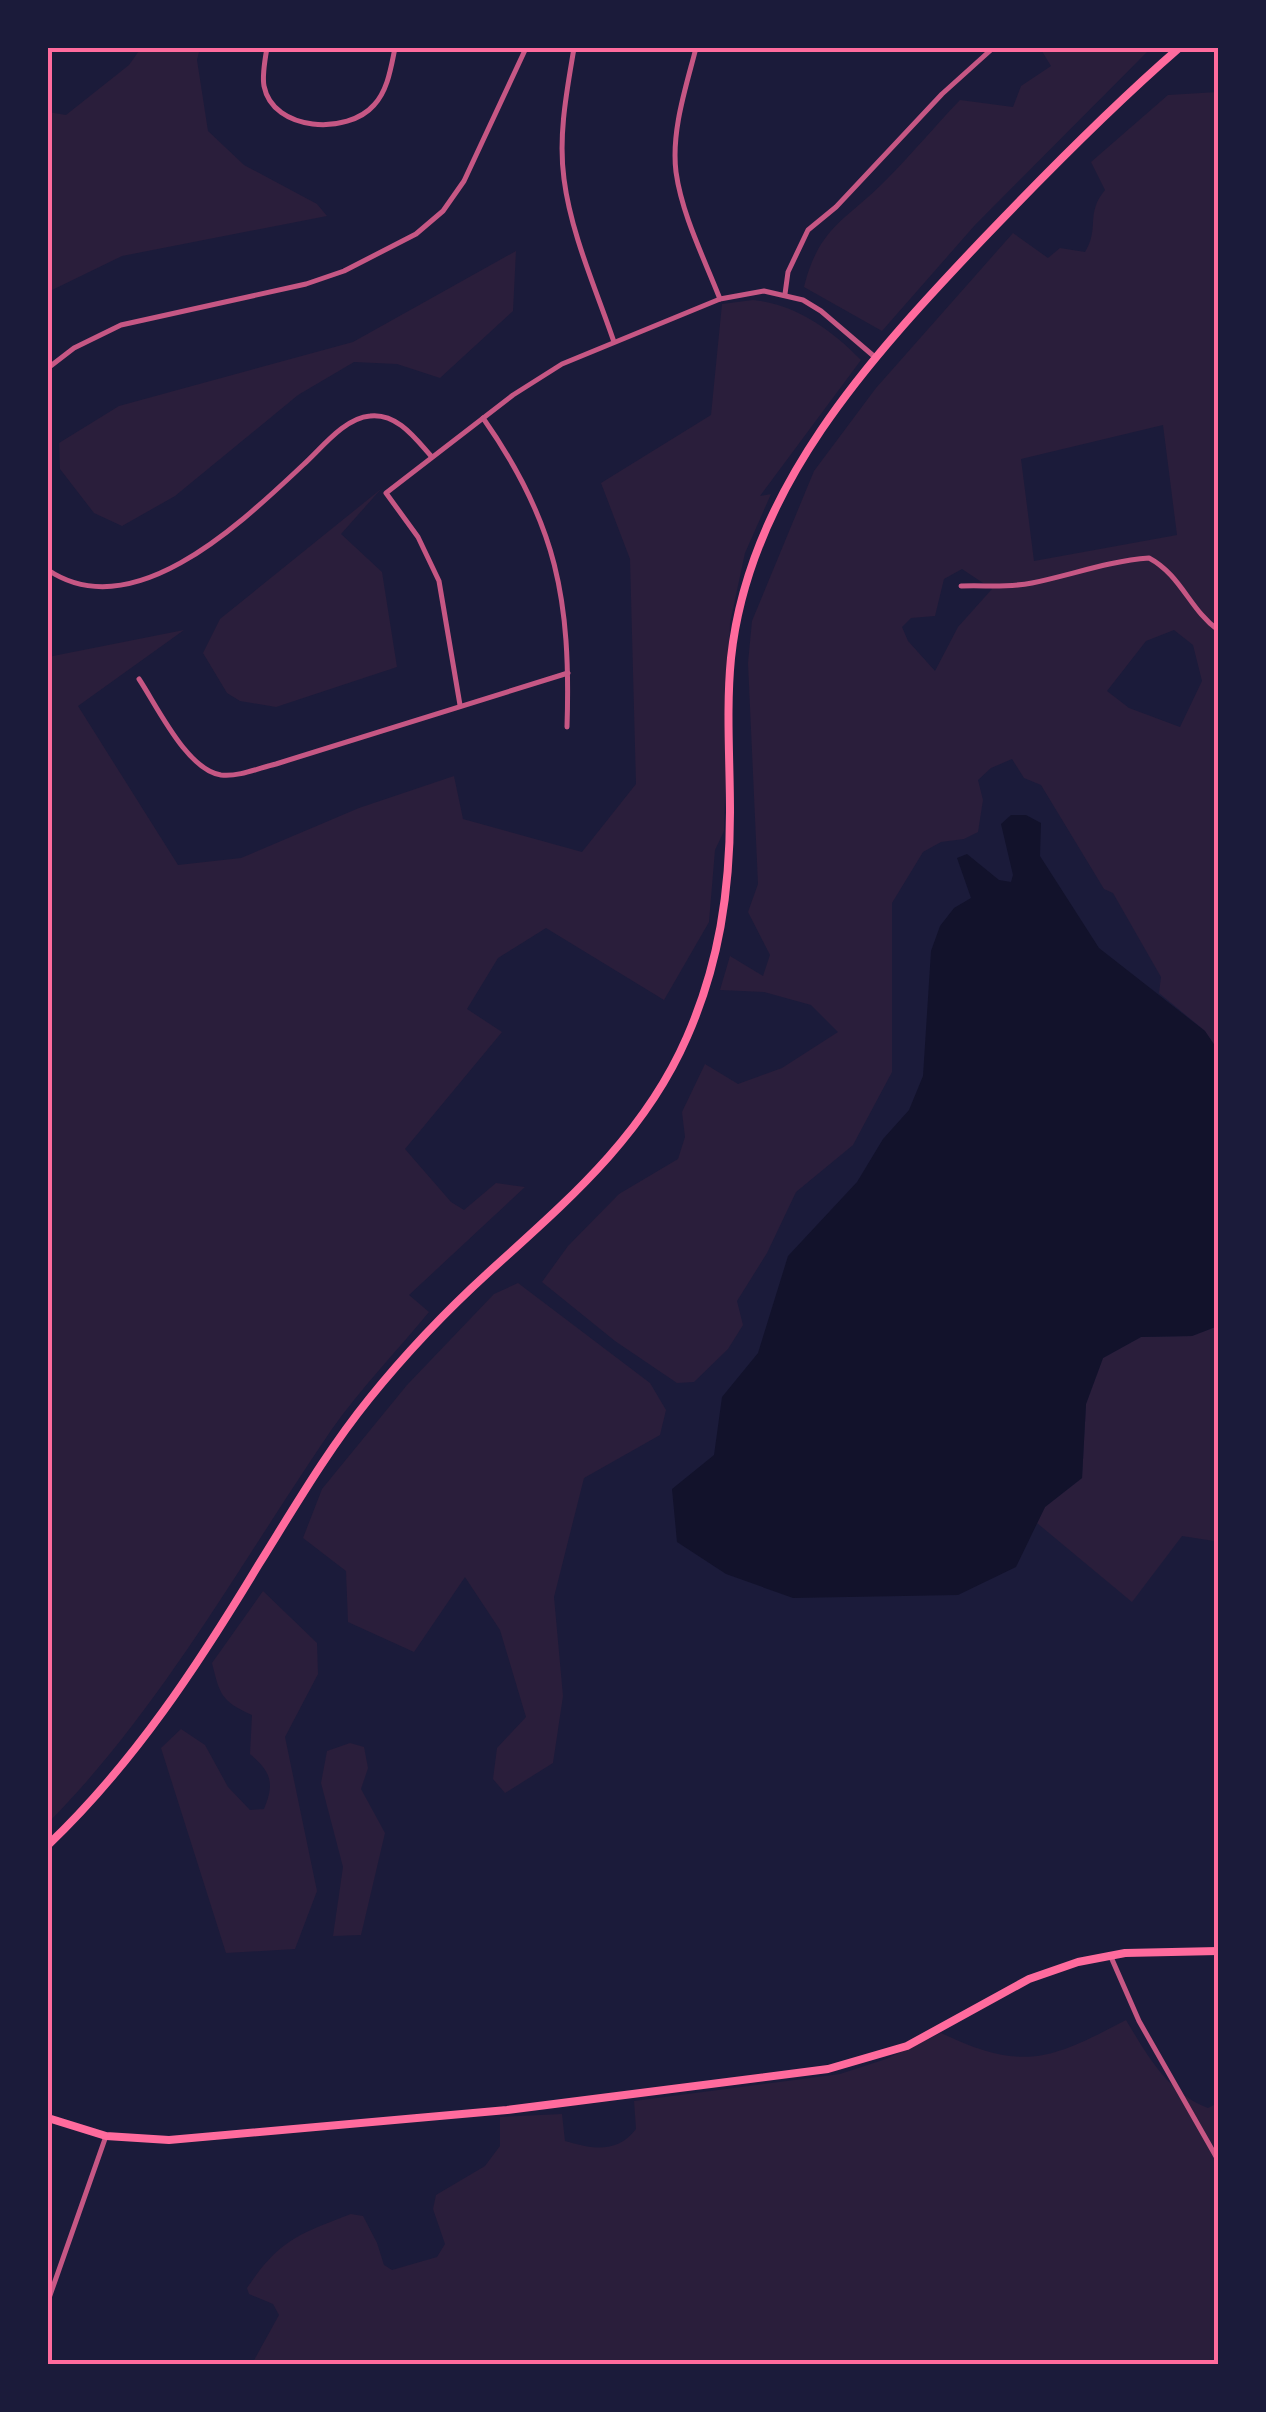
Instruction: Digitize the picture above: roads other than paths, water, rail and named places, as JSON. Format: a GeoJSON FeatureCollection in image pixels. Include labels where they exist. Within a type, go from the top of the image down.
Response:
{"type":"FeatureCollection","features":[{"type":"Feature","properties":{"kind":"main road"},"geometry":{"type":"LineString","coordinates":[[48,1845],[108,1784],[155,1724],[216,1635],[310,1481],[365,1403],[435,1322],[592,1178],[624,1142],[669,1074],[711,973],[725,910],[730,840],[732,655],[744,588],[765,528],[790,478],[876,358],[1036,183],[1178,48]]}},
{"type":"Feature","properties":{"kind":"main road"},"geometry":{"type":"LineString","coordinates":[[48,2118],[106,2136],[169,2140],[507,2110],[828,2069],[896,2050],[1029,1979],[1110,1954],[1218,1951]]}},
{"type":"Feature","properties":{"kind":"street"},"geometry":{"type":"LineString","coordinates":[[266,48],[264,87],[278,108],[307,124],[325,125],[357,118],[372,109],[383,94],[395,48]]}},
{"type":"Feature","properties":{"kind":"street"},"geometry":{"type":"LineString","coordinates":[[48,368],[82,343],[120,325],[306,284],[416,234],[442,211],[464,180],[526,48]]}},
{"type":"Feature","properties":{"kind":"street"},"geometry":{"type":"LineString","coordinates":[[574,48],[564,123],[564,176],[576,230],[614,342]]}},
{"type":"Feature","properties":{"kind":"street"},"geometry":{"type":"LineString","coordinates":[[696,48],[683,98],[676,169],[687,214],[720,299]]}},
{"type":"Feature","properties":{"kind":"street"},"geometry":{"type":"LineString","coordinates":[[785,294],[788,272],[808,230],[836,208],[942,94],[994,48]]}},
{"type":"Feature","properties":{"kind":"street"},"geometry":{"type":"LineString","coordinates":[[460,706],[440,582],[418,537],[386,493],[431,456],[562,364],[744,292],[785,294],[821,311],[876,358]]}},
{"type":"Feature","properties":{"kind":"street"},"geometry":{"type":"LineString","coordinates":[[48,570],[76,585],[94,588],[135,583],[157,574],[198,552],[242,520],[360,418],[374,415],[400,424],[431,456]]}},
{"type":"Feature","properties":{"kind":"street"},"geometry":{"type":"LineString","coordinates":[[483,418],[508,454],[542,520],[559,587],[568,673],[567,727]]}},
{"type":"Feature","properties":{"kind":"street"},"geometry":{"type":"LineString","coordinates":[[962,586],[1029,584],[1148,558],[1178,579],[1218,630]]}},
{"type":"Feature","properties":{"kind":"street"},"geometry":{"type":"LineString","coordinates":[[140,679],[188,753],[203,768],[220,775],[276,764],[568,673]]}},
{"type":"Feature","properties":{"kind":"street"},"geometry":{"type":"LineString","coordinates":[[1110,1954],[1139,2020],[1218,2160]]}},
{"type":"Feature","properties":{"kind":"street"},"geometry":{"type":"LineString","coordinates":[[48,2301],[106,2136]]}}]}
